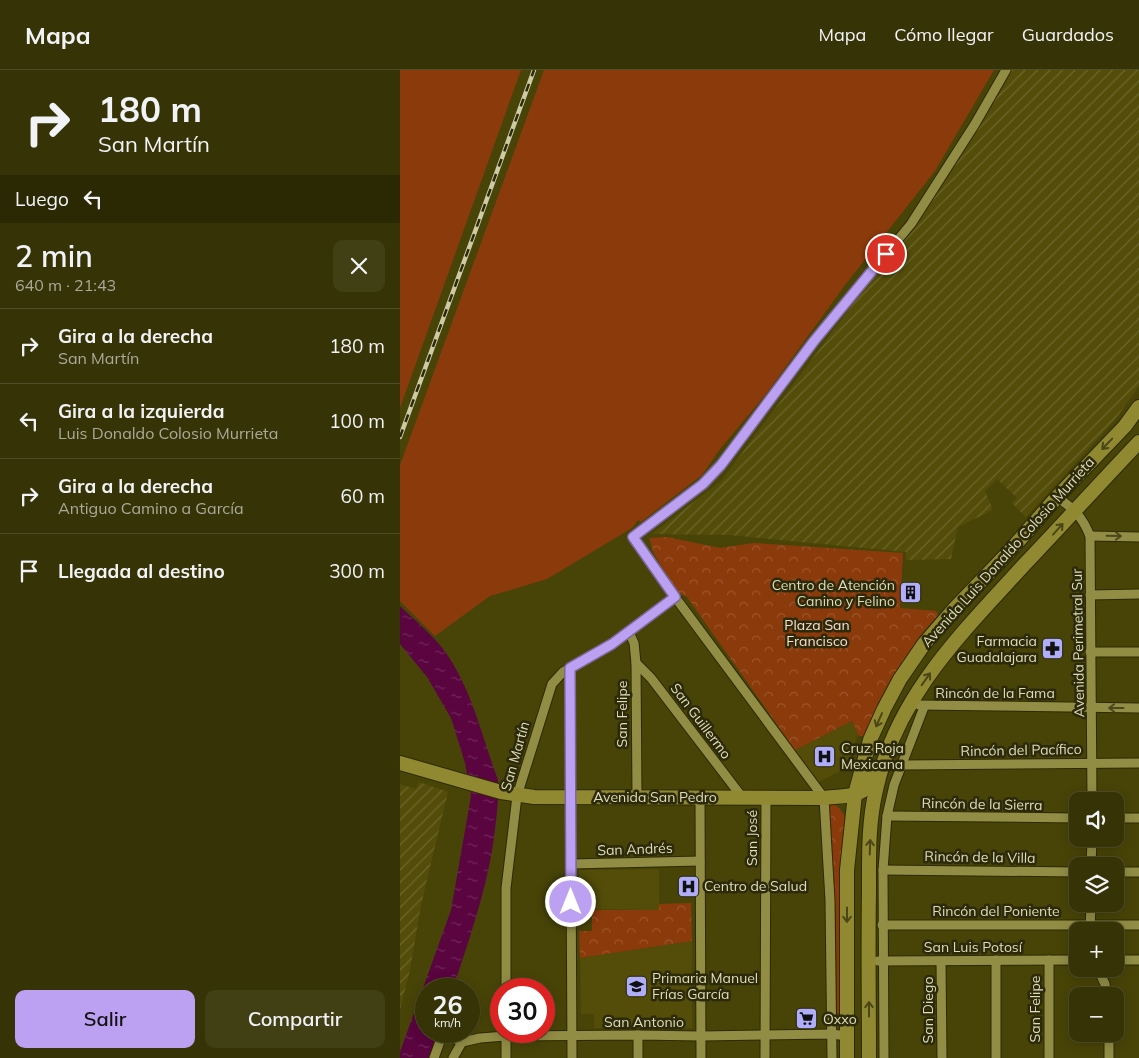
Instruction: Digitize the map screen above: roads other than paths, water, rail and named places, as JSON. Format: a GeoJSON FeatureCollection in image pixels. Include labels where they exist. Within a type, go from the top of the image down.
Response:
{"type":"FeatureCollection","features":[{"type":"Feature","properties":{"kind":"main road","name":"Avenida Luis Donaldo Colosio Murrieta"},"geometry":{"type":"LineString","coordinates":[[847,1058],[848,870],[855,794],[870,740],[900,679],[924,644],[1057,497],[1125,426],[1139,407]]}},
{"type":"Feature","properties":{"kind":"main road","name":"Avenida Luis Donaldo Colosio Murrieta"},"geometry":{"type":"LineString","coordinates":[[869,1058],[868,963],[871,820],[876,790],[885,758],[899,725],[910,703],[932,669],[962,632],[1139,442]]}},
{"type":"Feature","properties":{"kind":"main road"},"geometry":{"type":"LineString","coordinates":[[855,794],[866,788],[876,768],[885,758]]}},
{"type":"Feature","properties":{"kind":"main road","name":"Avenida San Pedro"},"geometry":{"type":"LineString","coordinates":[[400,763],[517,796],[824,798],[855,794]]}},
{"type":"Feature","properties":{"kind":"main road"},"geometry":{"type":"LineString","coordinates":[[847,947],[855,958],[868,963],[855,982],[848,998]]}},
{"type":"Feature","properties":{"kind":"main road"},"geometry":{"type":"LineString","coordinates":[[847,1036],[858,1041],[863,1058]]}},
{"type":"Feature","properties":{"kind":"street"},"geometry":{"type":"LineString","coordinates":[[832,1058],[830,900],[824,798],[675,597],[633,537],[703,484],[721,465],[814,341],[910,224],[975,124],[1006,70]]}},
{"type":"Feature","properties":{"kind":"street","name":"Avenida Perimetral Sur"},"geometry":{"type":"LineString","coordinates":[[1057,497],[1075,510],[1084,522],[1090,536],[1092,792]]}},
{"type":"Feature","properties":{"kind":"street"},"geometry":{"type":"LineString","coordinates":[[1090,536],[1139,537]]}},
{"type":"Feature","properties":{"kind":"street"},"geometry":{"type":"LineString","coordinates":[[1090,595],[1139,594]]}},
{"type":"Feature","properties":{"kind":"street","name":"San Martín"},"geometry":{"type":"LineString","coordinates":[[506,978],[506,888],[517,796],[552,684],[557,677],[629,632],[675,597]]}},
{"type":"Feature","properties":{"kind":"street","name":"San Felipe"},"geometry":{"type":"LineString","coordinates":[[629,632],[634,643],[636,663],[636,797]]}},
{"type":"Feature","properties":{"kind":"street"},"geometry":{"type":"LineString","coordinates":[[1090,652],[1139,652]]}},
{"type":"Feature","properties":{"kind":"street","name":"San Guillermo"},"geometry":{"type":"LineString","coordinates":[[636,663],[651,678],[742,797]]}},
{"type":"Feature","properties":{"kind":"street"},"geometry":{"type":"LineString","coordinates":[[570,668],[572,1058]]}},
{"type":"Feature","properties":{"kind":"street","name":"Rincón de la Fama"},"geometry":{"type":"LineString","coordinates":[[910,703],[924,707],[1139,708]]}},
{"type":"Feature","properties":{"kind":"street"},"geometry":{"type":"LineString","coordinates":[[884,1058],[882,870],[887,816],[894,785],[924,707]]}},
{"type":"Feature","properties":{"kind":"street","name":"Rincón del Pacífico"},"geometry":{"type":"LineString","coordinates":[[903,765],[1139,763]]}},
{"type":"Feature","properties":{"kind":"street"},"geometry":{"type":"LineString","coordinates":[[700,798],[701,1058]]}},
{"type":"Feature","properties":{"kind":"street","name":"San José"},"geometry":{"type":"LineString","coordinates":[[765,1058],[766,798]]}},
{"type":"Feature","properties":{"kind":"street","name":"Rincón de la Sierra"},"geometry":{"type":"LineString","coordinates":[[887,816],[1069,818]]}},
{"type":"Feature","properties":{"kind":"street"},"geometry":{"type":"LineString","coordinates":[[1124,818],[1139,818]]}},
{"type":"Feature","properties":{"kind":"street","name":"San Andrés"},"geometry":{"type":"LineString","coordinates":[[571,864],[700,861]]}},
{"type":"Feature","properties":{"kind":"street","name":"Rincón de la Villa"},"geometry":{"type":"LineString","coordinates":[[882,870],[1069,872]]}},
{"type":"Feature","properties":{"kind":"street"},"geometry":{"type":"LineString","coordinates":[[1124,872],[1139,872]]}},
{"type":"Feature","properties":{"kind":"street","name":"Rincón del Poniente"},"geometry":{"type":"LineString","coordinates":[[882,924],[1069,928]]}},
{"type":"Feature","properties":{"kind":"street","name":"Rincón del Poniente"},"geometry":{"type":"LineString","coordinates":[[1124,926],[1139,925]]}},
{"type":"Feature","properties":{"kind":"street","name":"San Luis Potosí"},"geometry":{"type":"LineString","coordinates":[[868,963],[883,960],[1069,960]]}},
{"type":"Feature","properties":{"kind":"street"},"geometry":{"type":"LineString","coordinates":[[996,960],[996,1058]]}},
{"type":"Feature","properties":{"kind":"street","name":"San Felipe"},"geometry":{"type":"LineString","coordinates":[[1049,960],[1049,1058]]}},
{"type":"Feature","properties":{"kind":"street"},"geometry":{"type":"LineString","coordinates":[[1124,960],[1139,960]]}},
{"type":"Feature","properties":{"kind":"street","name":"San Diego"},"geometry":{"type":"LineString","coordinates":[[941,961],[942,1058]]}},
{"type":"Feature","properties":{"kind":"street"},"geometry":{"type":"LineString","coordinates":[[638,1034],[638,1058]]}},
{"type":"Feature","properties":{"kind":"street","name":"San Antonio"},"geometry":{"type":"LineString","coordinates":[[555,1035],[638,1034],[764,1036],[832,1034],[847,1036]]}},
{"type":"Feature","properties":{"kind":"street"},"geometry":{"type":"LineString","coordinates":[[1109,1042],[1109,1058]]}},
{"type":"Feature","properties":{"kind":"street"},"geometry":{"type":"LineString","coordinates":[[434,1058],[439,1043]]}},
{"type":"Feature","properties":{"kind":"street"},"geometry":{"type":"LineString","coordinates":[[453,1058],[461,1043]]}},
{"type":"Feature","properties":{"kind":"street"},"geometry":{"type":"LineString","coordinates":[[506,1043],[506,1058]]}},
{"type":"Feature","properties":{"kind":"water"},"geometry":{"type":"Polygon","coordinates":[[[400,606],[435,639],[447,654],[460,676],[498,780],[496,817],[488,870],[478,910],[456,978],[427,978],[451,910],[471,796],[465,763],[451,718],[427,677],[400,644],[400,606]]]}},
{"type":"Feature","properties":{"kind":"water"},"geometry":{"type":"Polygon","coordinates":[[[415,1010],[415,1043],[435,1043],[430,1058],[400,1058],[400,1052],[415,1010]]]}},
{"type":"Feature","properties":{"kind":"railway"},"geometry":{"type":"LineString","coordinates":[[400,437],[534,70]]}},
{"type":"Feature","properties":{"kind":"place","name":"Centro de Atención Canino y Felino"},"geometry":{"type":"Point","coordinates":[911,593]}},
{"type":"Feature","properties":{"kind":"place","name":"Farmacia Guadalajara"},"geometry":{"type":"Point","coordinates":[1053,649]}},
{"type":"Feature","properties":{"kind":"place","name":"Cruz Roja Mexicana"},"geometry":{"type":"Point","coordinates":[825,756]}},
{"type":"Feature","properties":{"kind":"place","name":"Centro de Salud"},"geometry":{"type":"Point","coordinates":[688,886]}},
{"type":"Feature","properties":{"kind":"place","name":"Primaria Manuel Frías García"},"geometry":{"type":"Point","coordinates":[636,986]}},
{"type":"Feature","properties":{"kind":"place","name":"Oxxo"},"geometry":{"type":"Point","coordinates":[807,1019]}},
{"type":"Feature","properties":{"kind":"park label","name":"Plaza San Francisco"},"geometry":{"type":"Point","coordinates":[817,634]}}]}
